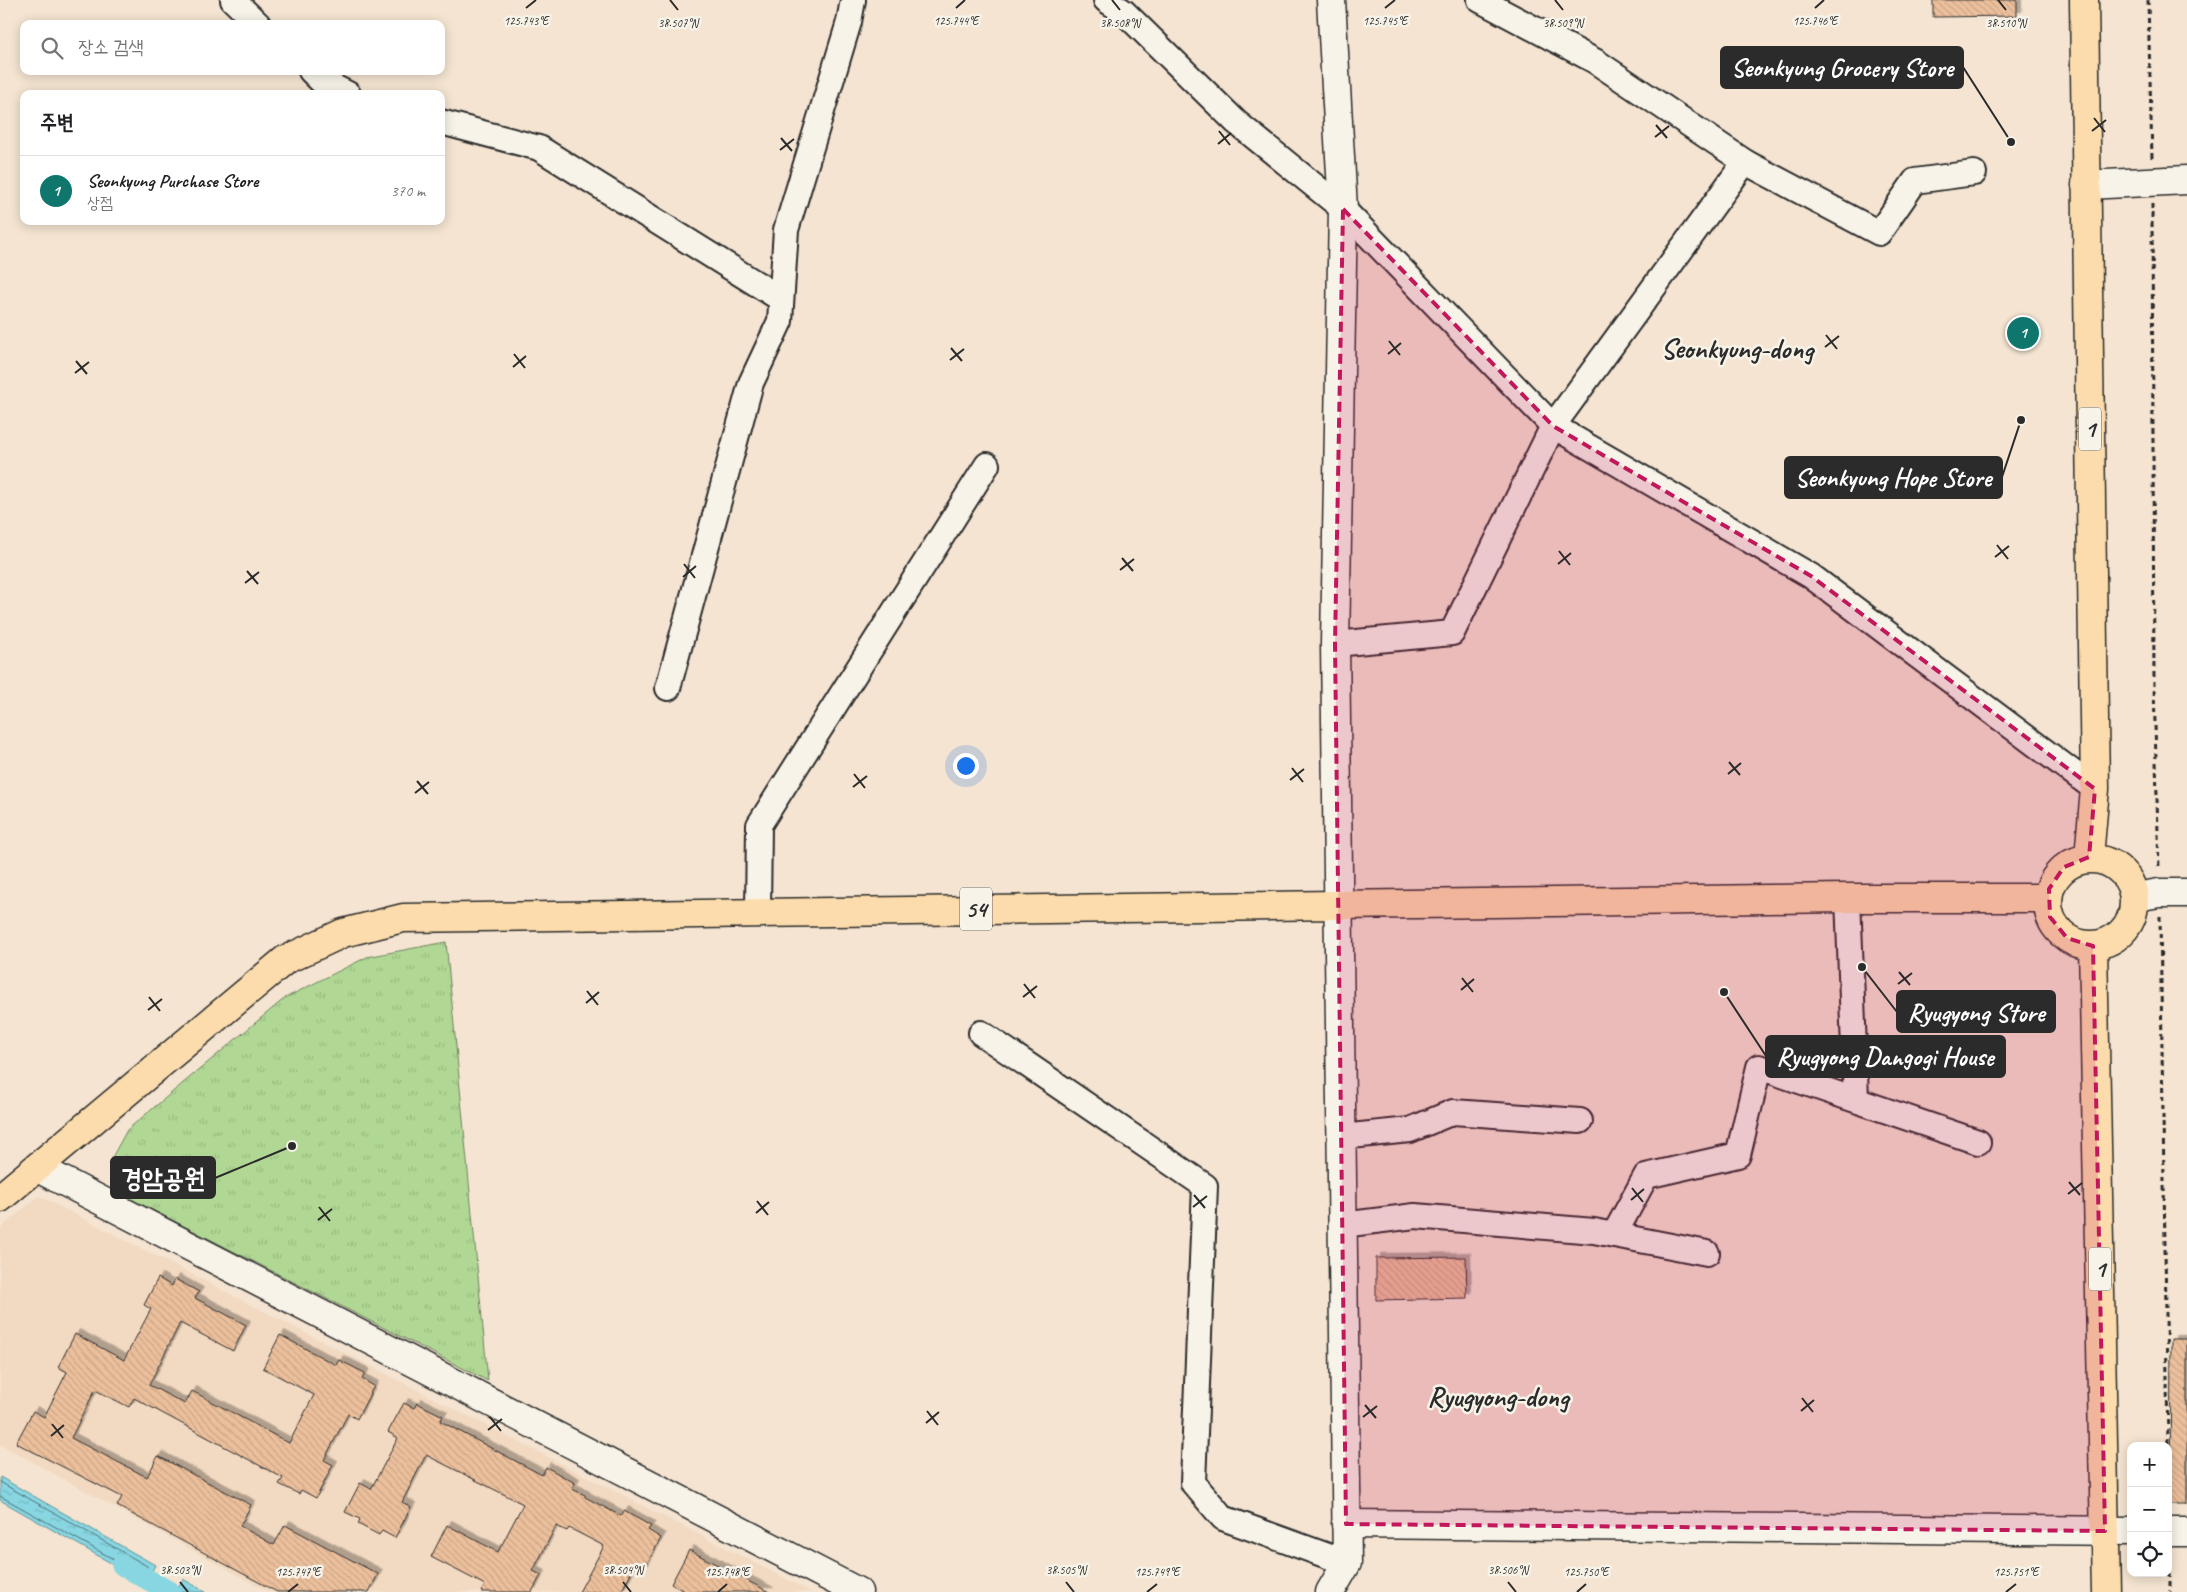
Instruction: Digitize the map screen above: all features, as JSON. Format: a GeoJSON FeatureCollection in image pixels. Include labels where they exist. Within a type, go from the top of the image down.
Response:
{"type":"FeatureCollection","features":[{"type":"Feature","properties":{"kind":"main road","name":"1"},"geometry":{"type":"LineString","coordinates":[[2084,0],[2095,789],[2089,857]]}},
{"type":"Feature","properties":{"kind":"main road"},"geometry":{"type":"LineString","coordinates":[[2089,857],[2116,865],[2133,886],[2148,895],[2119,936],[2093,946],[2067,938],[2050,917],[2047,898],[2049,889],[2064,867],[2089,857]]}},
{"type":"Feature","properties":{"kind":"main road","name":"54"},"geometry":{"type":"LineString","coordinates":[[0,1198],[285,960],[343,933],[403,918],[1338,904],[1848,898],[2047,898]]}},
{"type":"Feature","properties":{"kind":"main road","name":"1"},"geometry":{"type":"LineString","coordinates":[[2093,946],[2118,1531],[2106,1592]]}},
{"type":"Feature","properties":{"kind":"street"},"geometry":{"type":"LineString","coordinates":[[233,0],[254,20]]}},
{"type":"Feature","properties":{"kind":"street"},"geometry":{"type":"LineString","coordinates":[[668,688],[752,383],[780,321],[786,230],[850,22],[853,0]]}},
{"type":"Feature","properties":{"kind":"street"},"geometry":{"type":"LineString","coordinates":[[1106,0],[1124,12],[1236,122],[1344,209],[1552,426],[1811,576],[2095,789]]}},
{"type":"Feature","properties":{"kind":"street"},"geometry":{"type":"LineString","coordinates":[[1330,1592],[1347,1563],[1335,644],[1344,209],[1331,0]]}},
{"type":"Feature","properties":{"kind":"street"},"geometry":{"type":"LineString","coordinates":[[1480,0],[1596,61],[1745,162],[1879,233],[1915,181],[1974,173]]}},
{"type":"Feature","properties":{"kind":"street"},"geometry":{"type":"LineString","coordinates":[[315,75],[320,80],[340,90]]}},
{"type":"Feature","properties":{"kind":"street"},"geometry":{"type":"LineString","coordinates":[[445,123],[540,148],[781,299]]}},
{"type":"Feature","properties":{"kind":"street"},"geometry":{"type":"LineString","coordinates":[[1335,644],[1452,633],[1552,426],[1745,162]]}},
{"type":"Feature","properties":{"kind":"street"},"geometry":{"type":"LineString","coordinates":[[2086,185],[2187,180]]}},
{"type":"Feature","properties":{"kind":"street"},"geometry":{"type":"LineString","coordinates":[[758,912],[758,825],[987,465]]}},
{"type":"Feature","properties":{"kind":"street"},"geometry":{"type":"LineString","coordinates":[[2148,895],[2187,893]]}},
{"type":"Feature","properties":{"kind":"street"},"geometry":{"type":"LineString","coordinates":[[1848,898],[1856,1099]]}},
{"type":"Feature","properties":{"kind":"street"},"geometry":{"type":"LineString","coordinates":[[981,1033],[1205,1186],[1193,1483],[1223,1518],[1347,1563]]}},
{"type":"Feature","properties":{"kind":"street"},"geometry":{"type":"LineString","coordinates":[[1614,1235],[1646,1176],[1738,1155],[1759,1067],[1978,1142]]}},
{"type":"Feature","properties":{"kind":"street"},"geometry":{"type":"LineString","coordinates":[[1341,1137],[1410,1130],[1453,1112],[1580,1121]]}},
{"type":"Feature","properties":{"kind":"street"},"geometry":{"type":"LineString","coordinates":[[38,1168],[858,1592]]}},
{"type":"Feature","properties":{"kind":"street"},"geometry":{"type":"LineString","coordinates":[[1342,1225],[1415,1216],[1594,1231],[1707,1253]]}},
{"type":"Feature","properties":{"kind":"street"},"geometry":{"type":"LineString","coordinates":[[1346,1524],[2118,1531]]}},
{"type":"Feature","properties":{"kind":"street"},"geometry":{"type":"LineString","coordinates":[[2172,1532],[2187,1532]]}},
{"type":"Feature","properties":{"kind":"path"},"geometry":{"type":"LineString","coordinates":[[2148,0],[2152,181],[2154,687],[2148,895],[2168,1442]]}},
{"type":"Feature","properties":{"kind":"highlighted area"},"geometry":{"type":"Polygon","coordinates":[[[1343,209],[1553,426],[1811,576],[2095,789],[2089,857],[2064,867],[2049,889],[2050,917],[2067,938],[2093,946],[2105,1531],[1346,1524],[1335,644],[1343,209]]]}},
{"type":"Feature","properties":{"kind":"shaded area"},"geometry":{"type":"Polygon","coordinates":[[[39,1196],[811,1592],[269,1592],[0,1444],[0,1229],[39,1196]]]}},
{"type":"Feature","properties":{"kind":"green space"},"geometry":{"type":"Polygon","coordinates":[[[446,942],[488,1381],[133,1200],[109,1163],[127,1130],[285,998],[367,957],[446,942]]]}},
{"type":"Feature","properties":{"kind":"water"},"geometry":{"type":"Polygon","coordinates":[[[0,1477],[155,1565],[146,1583],[0,1500],[0,1477]]]}},
{"type":"Feature","properties":{"kind":"water"},"geometry":{"type":"Polygon","coordinates":[[[183,1579],[206,1592],[175,1592],[183,1579]]]}},
{"type":"Feature","properties":{"kind":"building"},"geometry":{"type":"Polygon","coordinates":[[[1933,0],[2017,0],[2017,16],[1933,17],[1933,0]]]}},
{"type":"Feature","properties":{"kind":"building"},"geometry":{"type":"Polygon","coordinates":[[[1466,1257],[1467,1298],[1376,1300],[1376,1258],[1466,1257]]]}},
{"type":"Feature","properties":{"kind":"building"},"geometry":{"type":"Polygon","coordinates":[[[158,1278],[172,1286],[175,1279],[199,1292],[195,1298],[246,1325],[233,1351],[180,1323],[149,1385],[185,1404],[192,1391],[289,1443],[314,1395],[263,1368],[280,1335],[336,1365],[339,1360],[365,1373],[362,1379],[374,1386],[357,1419],[348,1414],[324,1460],[333,1465],[316,1498],[301,1490],[299,1494],[279,1484],[283,1478],[134,1398],[129,1407],[95,1390],[71,1438],[147,1477],[158,1456],[251,1505],[240,1526],[274,1545],[285,1525],[378,1574],[369,1592],[277,1592],[117,1506],[122,1497],[16,1443],[33,1411],[44,1417],[67,1372],[58,1367],[75,1334],[124,1360],[151,1309],[144,1305],[158,1278]]]}},
{"type":"Feature","properties":{"kind":"building"},"geometry":{"type":"Polygon","coordinates":[[[2171,1339],[2187,1339],[2187,1504],[2172,1504],[2172,1442],[2170,1442],[2171,1339]]]}},
{"type":"Feature","properties":{"kind":"building"},"geometry":{"type":"Polygon","coordinates":[[[404,1403],[414,1408],[417,1403],[443,1416],[440,1421],[542,1475],[546,1467],[575,1483],[572,1489],[585,1495],[585,1497],[621,1516],[624,1511],[651,1526],[648,1530],[661,1538],[644,1569],[635,1565],[621,1592],[579,1592],[604,1546],[569,1528],[567,1531],[556,1526],[533,1571],[541,1575],[532,1592],[481,1592],[485,1585],[431,1557],[447,1525],[498,1552],[523,1504],[426,1455],[402,1502],[411,1507],[395,1538],[382,1531],[379,1535],[358,1524],[360,1519],[345,1512],[360,1483],[371,1489],[398,1438],[388,1432],[404,1403]]]}},
{"type":"Feature","properties":{"kind":"building"},"geometry":{"type":"Polygon","coordinates":[[[689,1550],[769,1592],[686,1592],[671,1584],[689,1550]]]}},
{"type":"Feature","properties":{"kind":"waterway"},"geometry":{"type":"LineString","coordinates":[[122,1565],[170,1592]]}},
{"type":"Feature","properties":{"kind":"place","name":"Seonkyung Grocery Store"},"geometry":{"type":"Point","coordinates":[2011,142]}},
{"type":"Feature","properties":{"kind":"place","name":"Seonkyung Purchase Store"},"geometry":{"type":"Point","coordinates":[2023,333]}},
{"type":"Feature","properties":{"kind":"place","name":"Seonkyung Hope Store"},"geometry":{"type":"Point","coordinates":[2021,420]}},
{"type":"Feature","properties":{"kind":"place","name":"Ryugyong Store"},"geometry":{"type":"Point","coordinates":[1862,967]}},
{"type":"Feature","properties":{"kind":"place","name":"Ryugyong Dangogi House"},"geometry":{"type":"Point","coordinates":[1724,992]}},
{"type":"Feature","properties":{"kind":"place","name":"경암공원"},"geometry":{"type":"Point","coordinates":[292,1146]}},
{"type":"Feature","properties":{"kind":"district","name":"Seonkyung-dong"},"geometry":{"type":"Point","coordinates":[1737,348]}},
{"type":"Feature","properties":{"kind":"district","name":"Ryugyong-dong"},"geometry":{"type":"Point","coordinates":[1498,1396]}}]}
